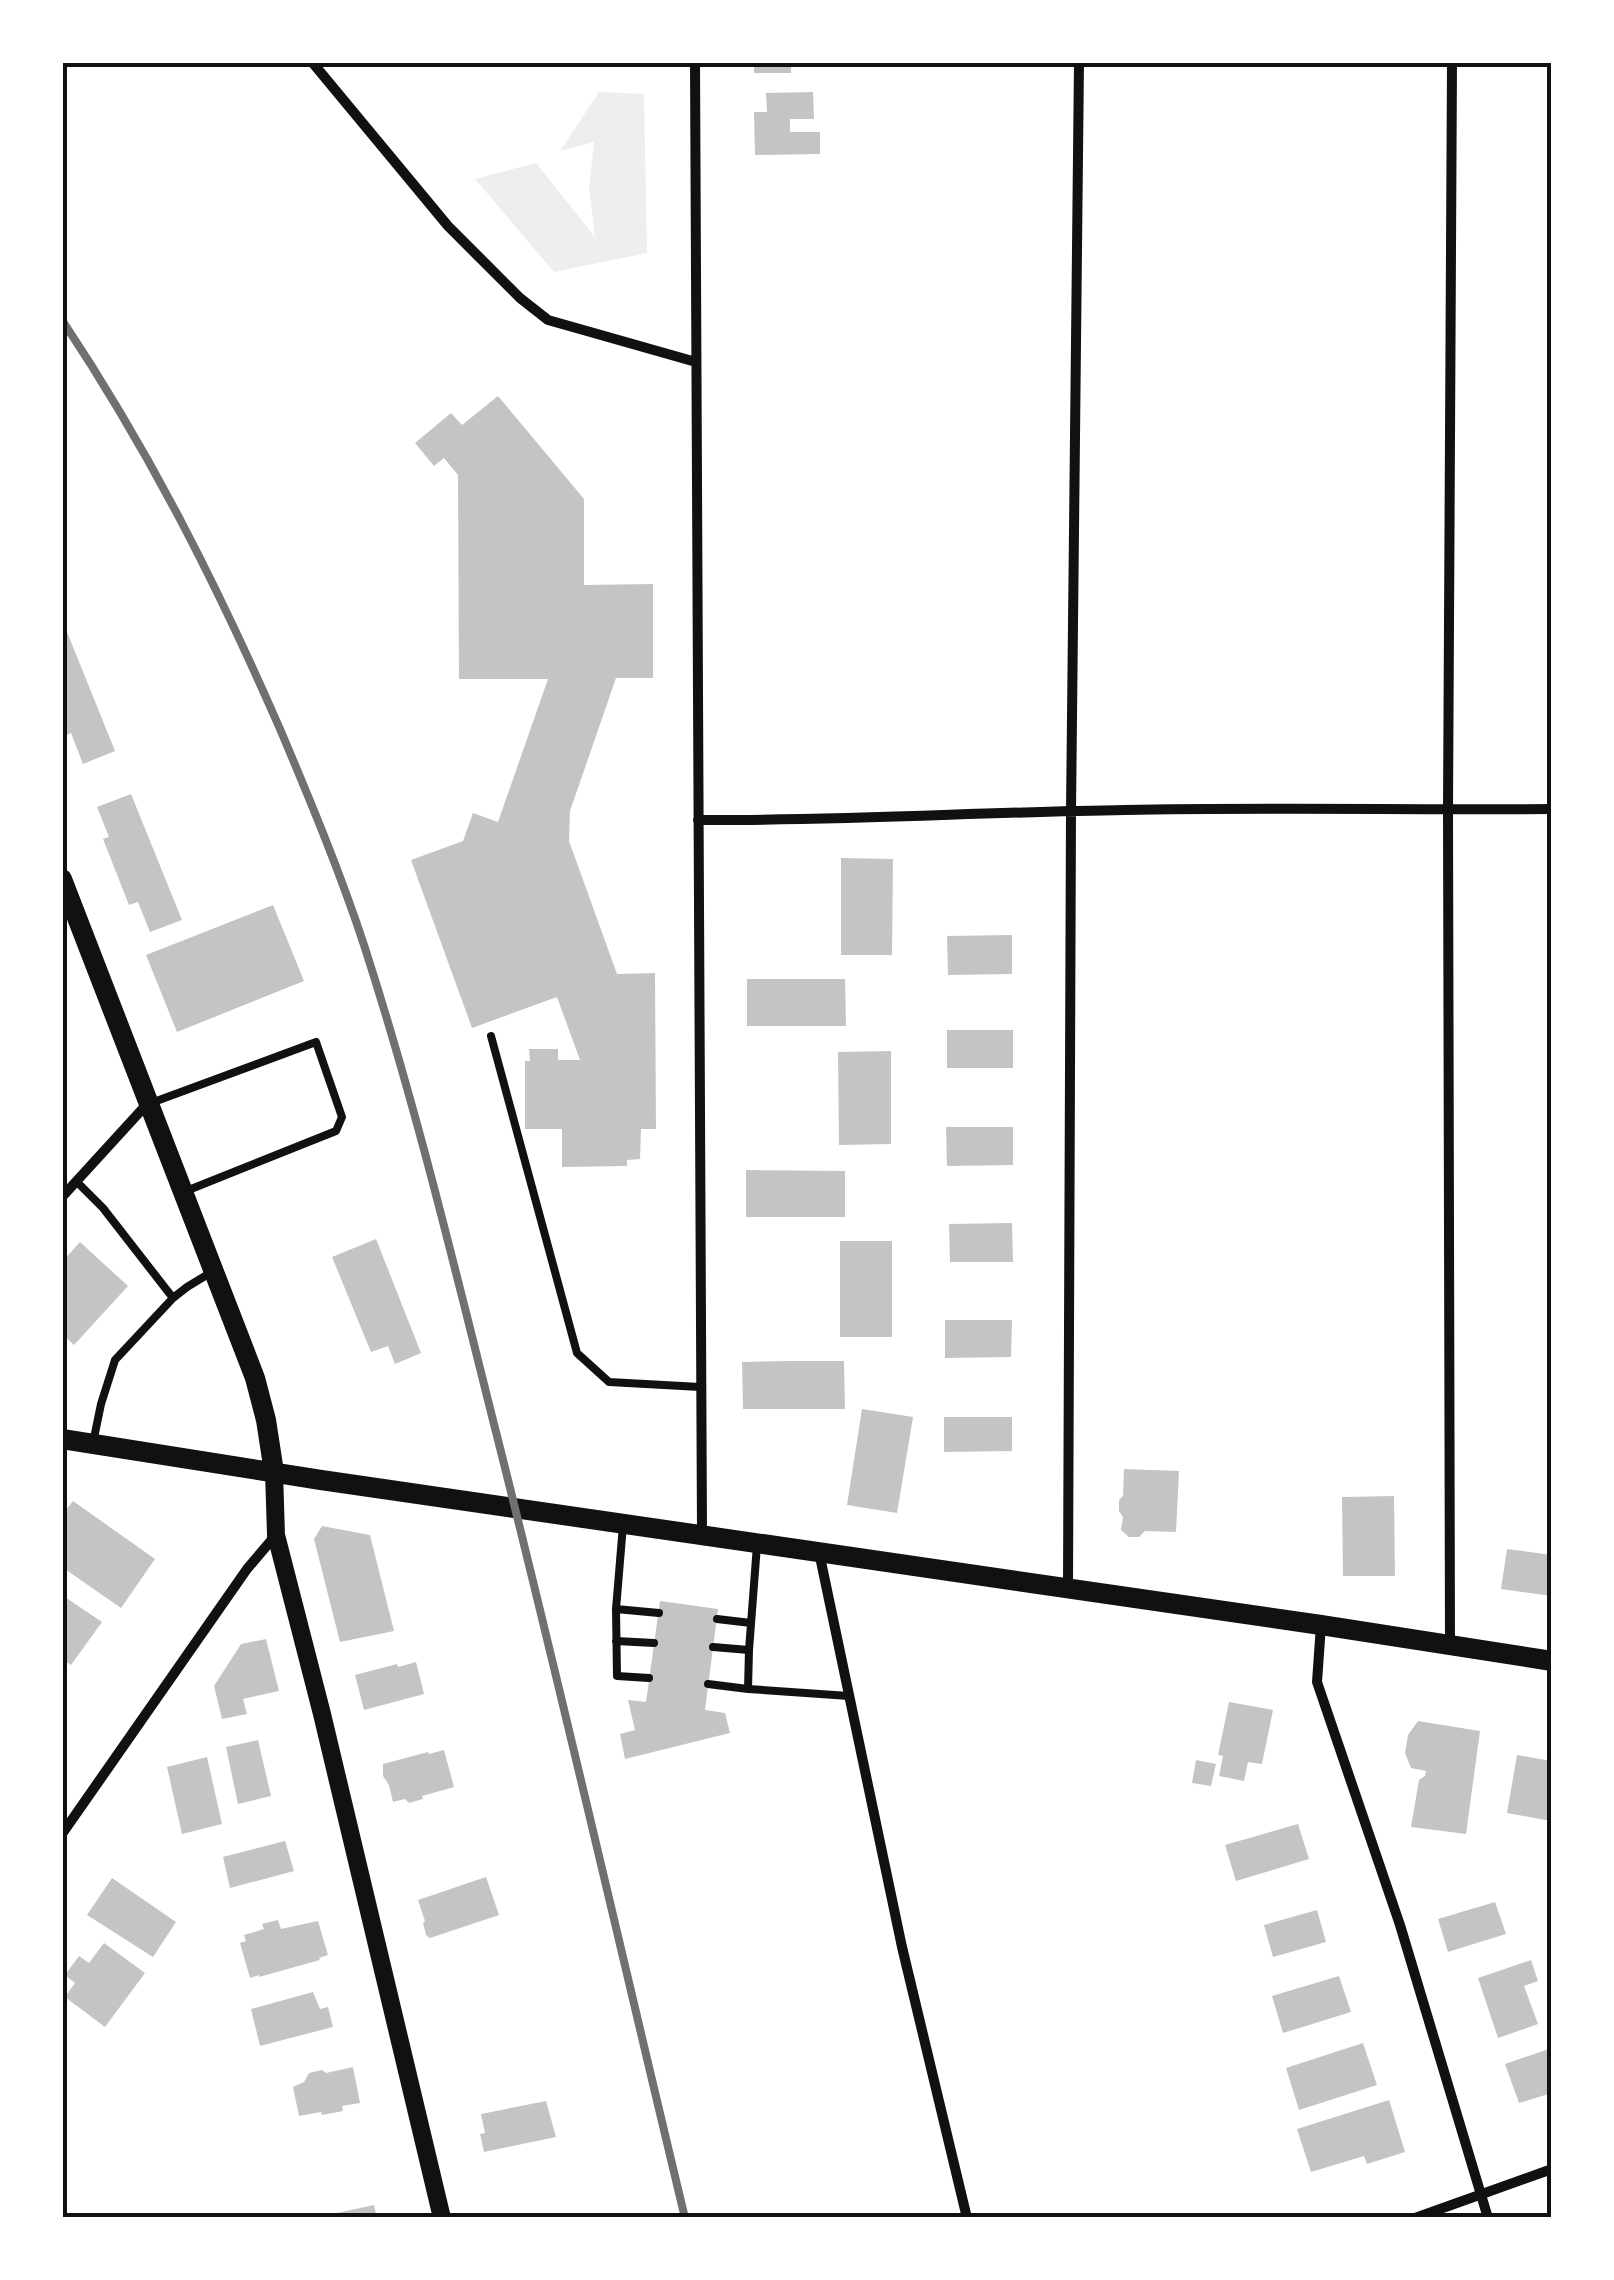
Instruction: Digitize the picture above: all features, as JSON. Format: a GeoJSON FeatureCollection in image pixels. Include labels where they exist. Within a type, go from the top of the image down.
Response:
{"type":"FeatureCollection","features":[{"type":"Feature","properties":{"kind":"main road"},"geometry":{"type":"LineString","coordinates":[[62,880],[254,1378],[274,1472]]}},
{"type":"Feature","properties":{"kind":"main road"},"geometry":{"type":"LineString","coordinates":[[62,1438],[623,1525],[1552,1661]]}},
{"type":"Feature","properties":{"kind":"street"},"geometry":{"type":"LineString","coordinates":[[312,62],[448,226],[520,298],[548,320],[696,362]]}},
{"type":"Feature","properties":{"kind":"street"},"geometry":{"type":"LineString","coordinates":[[695,62],[702,1534]]}},
{"type":"Feature","properties":{"kind":"street"},"geometry":{"type":"LineString","coordinates":[[1068,1588],[1071,811],[1080,62]]}},
{"type":"Feature","properties":{"kind":"street"},"geometry":{"type":"LineString","coordinates":[[1450,1644],[1448,810],[1452,62]]}},
{"type":"Feature","properties":{"kind":"street"},"geometry":{"type":"LineString","coordinates":[[698,820],[1274,807],[1552,809]]}},
{"type":"Feature","properties":{"kind":"street"},"geometry":{"type":"LineString","coordinates":[[62,1197],[147,1104]]}},
{"type":"Feature","properties":{"kind":"street"},"geometry":{"type":"LineString","coordinates":[[274,1472],[276,1535],[442,2218]]}},
{"type":"Feature","properties":{"kind":"street"},"geometry":{"type":"LineString","coordinates":[[62,1834],[247,1569],[276,1535]]}},
{"type":"Feature","properties":{"kind":"street"},"geometry":{"type":"LineString","coordinates":[[819,1552],[902,1947],[966,2218]]}},
{"type":"Feature","properties":{"kind":"street"},"geometry":{"type":"LineString","coordinates":[[1321,1625],[1317,1682],[1400,1926],[1488,2218]]}},
{"type":"Feature","properties":{"kind":"street"},"geometry":{"type":"LineString","coordinates":[[1416,2218],[1552,2169]]}},
{"type":"Feature","properties":{"kind":"lane"},"geometry":{"type":"LineString","coordinates":[[491,1036],[577,1354],[609,1382],[700,1386]]}},
{"type":"Feature","properties":{"kind":"lane"},"geometry":{"type":"LineString","coordinates":[[147,1104],[316,1042],[342,1117],[336,1132],[182,1192]]}},
{"type":"Feature","properties":{"kind":"lane"},"geometry":{"type":"LineString","coordinates":[[76,1182],[103,1208],[173,1298]]}},
{"type":"Feature","properties":{"kind":"lane"},"geometry":{"type":"LineString","coordinates":[[93,1443],[116,1360],[173,1298],[214,1271]]}},
{"type":"Feature","properties":{"kind":"lane"},"geometry":{"type":"LineString","coordinates":[[623,1525],[616,1609],[617,1676],[649,1678]]}},
{"type":"Feature","properties":{"kind":"lane"},"geometry":{"type":"LineString","coordinates":[[748,1689],[757,1543]]}},
{"type":"Feature","properties":{"kind":"lane"},"geometry":{"type":"LineString","coordinates":[[616,1609],[658,1613]]}},
{"type":"Feature","properties":{"kind":"lane"},"geometry":{"type":"LineString","coordinates":[[717,1619],[751,1623]]}},
{"type":"Feature","properties":{"kind":"lane"},"geometry":{"type":"LineString","coordinates":[[616,1641],[654,1644]]}},
{"type":"Feature","properties":{"kind":"lane"},"geometry":{"type":"LineString","coordinates":[[713,1648],[749,1650]]}},
{"type":"Feature","properties":{"kind":"lane"},"geometry":{"type":"LineString","coordinates":[[708,1684],[849,1696]]}},
{"type":"Feature","properties":{"kind":"shaded area"},"geometry":{"type":"Polygon","coordinates":[[[599,92],[644,94],[647,253],[554,272],[475,179],[536,163],[595,237],[589,188],[594,142],[560,151],[599,92]]]}},
{"type":"Feature","properties":{"kind":"building"},"geometry":{"type":"Polygon","coordinates":[[[754,62],[791,62],[791,73],[754,73],[754,62]]]}},
{"type":"Feature","properties":{"kind":"building"},"geometry":{"type":"Polygon","coordinates":[[[813,92],[814,119],[790,119],[790,132],[820,132],[820,154],[755,155],[754,112],[767,112],[766,93],[813,92]]]}},
{"type":"Feature","properties":{"kind":"building"},"geometry":{"type":"Polygon","coordinates":[[[498,396],[584,499],[584,585],[653,584],[653,678],[616,678],[570,811],[569,841],[617,974],[655,973],[656,1129],[641,1129],[640,1159],[627,1160],[627,1166],[562,1167],[562,1129],[525,1129],[525,1061],[530,1061],[529,1049],[558,1049],[558,1060],[580,1060],[557,997],[472,1028],[411,860],[463,841],[473,813],[498,822],[548,679],[459,679],[458,475],[444,458],[434,466],[415,443],[451,413],[462,425],[498,396]]]}},
{"type":"Feature","properties":{"kind":"building"},"geometry":{"type":"Polygon","coordinates":[[[63,622],[115,751],[83,764],[71,733],[62,737],[63,622]]]}},
{"type":"Feature","properties":{"kind":"building"},"geometry":{"type":"Polygon","coordinates":[[[131,794],[182,920],[150,932],[138,902],[129,905],[103,839],[109,837],[97,807],[131,794]]]}},
{"type":"Feature","properties":{"kind":"building"},"geometry":{"type":"Polygon","coordinates":[[[841,858],[893,859],[892,955],[841,955],[841,858]]]}},
{"type":"Feature","properties":{"kind":"building"},"geometry":{"type":"Polygon","coordinates":[[[273,905],[304,981],[177,1032],[146,955],[273,905]]]}},
{"type":"Feature","properties":{"kind":"building"},"geometry":{"type":"Polygon","coordinates":[[[1012,935],[1012,974],[948,975],[947,936],[1012,935]]]}},
{"type":"Feature","properties":{"kind":"building"},"geometry":{"type":"Polygon","coordinates":[[[747,979],[845,979],[846,1026],[747,1026],[747,979]]]}},
{"type":"Feature","properties":{"kind":"building"},"geometry":{"type":"Polygon","coordinates":[[[947,1030],[1013,1030],[1013,1068],[947,1068],[947,1030]]]}},
{"type":"Feature","properties":{"kind":"building"},"geometry":{"type":"Polygon","coordinates":[[[891,1051],[891,1144],[839,1145],[838,1052],[891,1051]]]}},
{"type":"Feature","properties":{"kind":"building"},"geometry":{"type":"Polygon","coordinates":[[[946,1127],[1013,1127],[1013,1165],[947,1166],[946,1127]]]}},
{"type":"Feature","properties":{"kind":"building"},"geometry":{"type":"Polygon","coordinates":[[[746,1170],[845,1171],[845,1217],[746,1217],[746,1170]]]}},
{"type":"Feature","properties":{"kind":"building"},"geometry":{"type":"Polygon","coordinates":[[[1012,1223],[1013,1262],[950,1262],[949,1224],[1012,1223]]]}},
{"type":"Feature","properties":{"kind":"building"},"geometry":{"type":"Polygon","coordinates":[[[376,1239],[421,1353],[395,1364],[388,1346],[371,1352],[332,1257],[376,1239]]]}},
{"type":"Feature","properties":{"kind":"building"},"geometry":{"type":"Polygon","coordinates":[[[840,1241],[892,1241],[892,1337],[840,1337],[840,1241]]]}},
{"type":"Feature","properties":{"kind":"building"},"geometry":{"type":"Polygon","coordinates":[[[80,1242],[128,1286],[74,1345],[62,1334],[62,1262],[80,1242]]]}},
{"type":"Feature","properties":{"kind":"building"},"geometry":{"type":"Polygon","coordinates":[[[945,1320],[1012,1320],[1011,1357],[945,1358],[945,1320]]]}},
{"type":"Feature","properties":{"kind":"building"},"geometry":{"type":"Polygon","coordinates":[[[844,1361],[845,1409],[743,1409],[742,1362],[844,1361]]]}},
{"type":"Feature","properties":{"kind":"building"},"geometry":{"type":"Polygon","coordinates":[[[862,1409],[913,1417],[897,1513],[847,1505],[862,1409]]]}},
{"type":"Feature","properties":{"kind":"building"},"geometry":{"type":"Polygon","coordinates":[[[944,1417],[1012,1417],[1012,1451],[944,1452],[944,1417]]]}},
{"type":"Feature","properties":{"kind":"building"},"geometry":{"type":"Polygon","coordinates":[[[1124,1469],[1179,1471],[1176,1532],[1145,1531],[1139,1537],[1129,1537],[1121,1530],[1119,1500],[1123,1496],[1124,1469]]]}},
{"type":"Feature","properties":{"kind":"building"},"geometry":{"type":"Polygon","coordinates":[[[1394,1496],[1395,1576],[1343,1576],[1342,1497],[1394,1496]]]}},
{"type":"Feature","properties":{"kind":"building"},"geometry":{"type":"Polygon","coordinates":[[[73,1501],[155,1559],[121,1608],[62,1567],[62,1515],[73,1501]]]}},
{"type":"Feature","properties":{"kind":"building"},"geometry":{"type":"Polygon","coordinates":[[[322,1526],[370,1535],[394,1631],[340,1642],[314,1539],[322,1526]]]}},
{"type":"Feature","properties":{"kind":"building"},"geometry":{"type":"Polygon","coordinates":[[[1507,1549],[1552,1555],[1552,1596],[1501,1589],[1507,1549]]]}},
{"type":"Feature","properties":{"kind":"building"},"geometry":{"type":"Polygon","coordinates":[[[62,1595],[102,1622],[71,1665],[62,1659],[62,1595]]]}},
{"type":"Feature","properties":{"kind":"building"},"geometry":{"type":"Polygon","coordinates":[[[660,1601],[718,1609],[705,1710],[725,1713],[730,1733],[625,1759],[620,1734],[635,1730],[628,1700],[646,1702],[660,1601]]]}},
{"type":"Feature","properties":{"kind":"building"},"geometry":{"type":"Polygon","coordinates":[[[266,1639],[279,1691],[243,1699],[247,1714],[222,1719],[214,1686],[241,1644],[266,1639]]]}},
{"type":"Feature","properties":{"kind":"building"},"geometry":{"type":"Polygon","coordinates":[[[416,1662],[424,1694],[364,1710],[355,1675],[416,1662]]]}},
{"type":"Feature","properties":{"kind":"building"},"geometry":{"type":"Polygon","coordinates":[[[1229,1702],[1273,1710],[1262,1764],[1248,1762],[1244,1781],[1219,1776],[1223,1756],[1218,1755],[1229,1702]]]}},
{"type":"Feature","properties":{"kind":"building"},"geometry":{"type":"Polygon","coordinates":[[[1418,1721],[1480,1731],[1466,1834],[1411,1827],[1419,1780],[1426,1771],[1411,1768],[1405,1753],[1408,1735],[1418,1721]]]}},
{"type":"Feature","properties":{"kind":"building"},"geometry":{"type":"Polygon","coordinates":[[[258,1740],[271,1796],[238,1804],[226,1747],[258,1740]]]}},
{"type":"Feature","properties":{"kind":"building"},"geometry":{"type":"Polygon","coordinates":[[[444,1750],[454,1787],[409,1803],[405,1799],[393,1802],[383,1776],[383,1764],[444,1750]]]}},
{"type":"Feature","properties":{"kind":"building"},"geometry":{"type":"Polygon","coordinates":[[[1517,1755],[1552,1761],[1551,1821],[1507,1813],[1517,1755]]]}},
{"type":"Feature","properties":{"kind":"building"},"geometry":{"type":"Polygon","coordinates":[[[207,1757],[222,1824],[182,1834],[167,1767],[207,1757]]]}},
{"type":"Feature","properties":{"kind":"building"},"geometry":{"type":"Polygon","coordinates":[[[1196,1760],[1216,1764],[1211,1786],[1192,1783],[1196,1760]]]}},
{"type":"Feature","properties":{"kind":"building"},"geometry":{"type":"Polygon","coordinates":[[[1298,1824],[1309,1859],[1236,1881],[1225,1845],[1298,1824]]]}},
{"type":"Feature","properties":{"kind":"building"},"geometry":{"type":"Polygon","coordinates":[[[285,1841],[294,1871],[230,1888],[223,1857],[285,1841]]]}},
{"type":"Feature","properties":{"kind":"building"},"geometry":{"type":"Polygon","coordinates":[[[486,1877],[499,1915],[430,1938],[426,1935],[418,1900],[486,1877]]]}},
{"type":"Feature","properties":{"kind":"building"},"geometry":{"type":"Polygon","coordinates":[[[112,1878],[176,1922],[153,1957],[87,1915],[112,1878]]]}},
{"type":"Feature","properties":{"kind":"building"},"geometry":{"type":"Polygon","coordinates":[[[1495,1902],[1506,1934],[1448,1952],[1438,1919],[1495,1902]]]}},
{"type":"Feature","properties":{"kind":"building"},"geometry":{"type":"Polygon","coordinates":[[[1317,1910],[1326,1942],[1273,1957],[1264,1925],[1317,1910]]]}},
{"type":"Feature","properties":{"kind":"building"},"geometry":{"type":"Polygon","coordinates":[[[278,1920],[281,1929],[318,1921],[328,1955],[250,1978],[240,1943],[246,1941],[244,1935],[264,1929],[262,1924],[278,1920]]]}},
{"type":"Feature","properties":{"kind":"building"},"geometry":{"type":"Polygon","coordinates":[[[104,1943],[145,1973],[105,2027],[65,1997],[75,1983],[65,1975],[79,1956],[89,1963],[104,1943]]]}},
{"type":"Feature","properties":{"kind":"building"},"geometry":{"type":"Polygon","coordinates":[[[1531,1960],[1538,1981],[1524,1986],[1538,2024],[1498,2038],[1478,1978],[1531,1960]]]}},
{"type":"Feature","properties":{"kind":"building"},"geometry":{"type":"Polygon","coordinates":[[[1339,1976],[1351,2012],[1283,2033],[1272,1996],[1339,1976]]]}},
{"type":"Feature","properties":{"kind":"building"},"geometry":{"type":"Polygon","coordinates":[[[313,1992],[320,2009],[328,2007],[333,2027],[260,2046],[251,2009],[313,1992]]]}},
{"type":"Feature","properties":{"kind":"building"},"geometry":{"type":"Polygon","coordinates":[[[1363,2043],[1377,2085],[1299,2110],[1286,2068],[1363,2043]]]}},
{"type":"Feature","properties":{"kind":"building"},"geometry":{"type":"Polygon","coordinates":[[[1552,2048],[1552,2093],[1519,2103],[1505,2064],[1552,2048]]]}},
{"type":"Feature","properties":{"kind":"building"},"geometry":{"type":"Polygon","coordinates":[[[353,2067],[360,2103],[342,2106],[343,2111],[299,2116],[293,2087],[304,2082],[309,2073],[353,2067]]]}},
{"type":"Feature","properties":{"kind":"building"},"geometry":{"type":"Polygon","coordinates":[[[1389,2100],[1405,2152],[1367,2164],[1364,2156],[1311,2172],[1297,2129],[1389,2100]]]}},
{"type":"Feature","properties":{"kind":"building"},"geometry":{"type":"Polygon","coordinates":[[[546,2101],[556,2137],[484,2152],[481,2114],[546,2101]]]}},
{"type":"Feature","properties":{"kind":"building"},"geometry":{"type":"Polygon","coordinates":[[[374,2205],[377,2218],[323,2216],[374,2205]]]}},
{"type":"Feature","properties":{"kind":"railway"},"geometry":{"type":"LineString","coordinates":[[62,320],[153,469],[232,623],[302,782],[364,945],[418,1127],[465,1310],[685,2218]]}}]}
